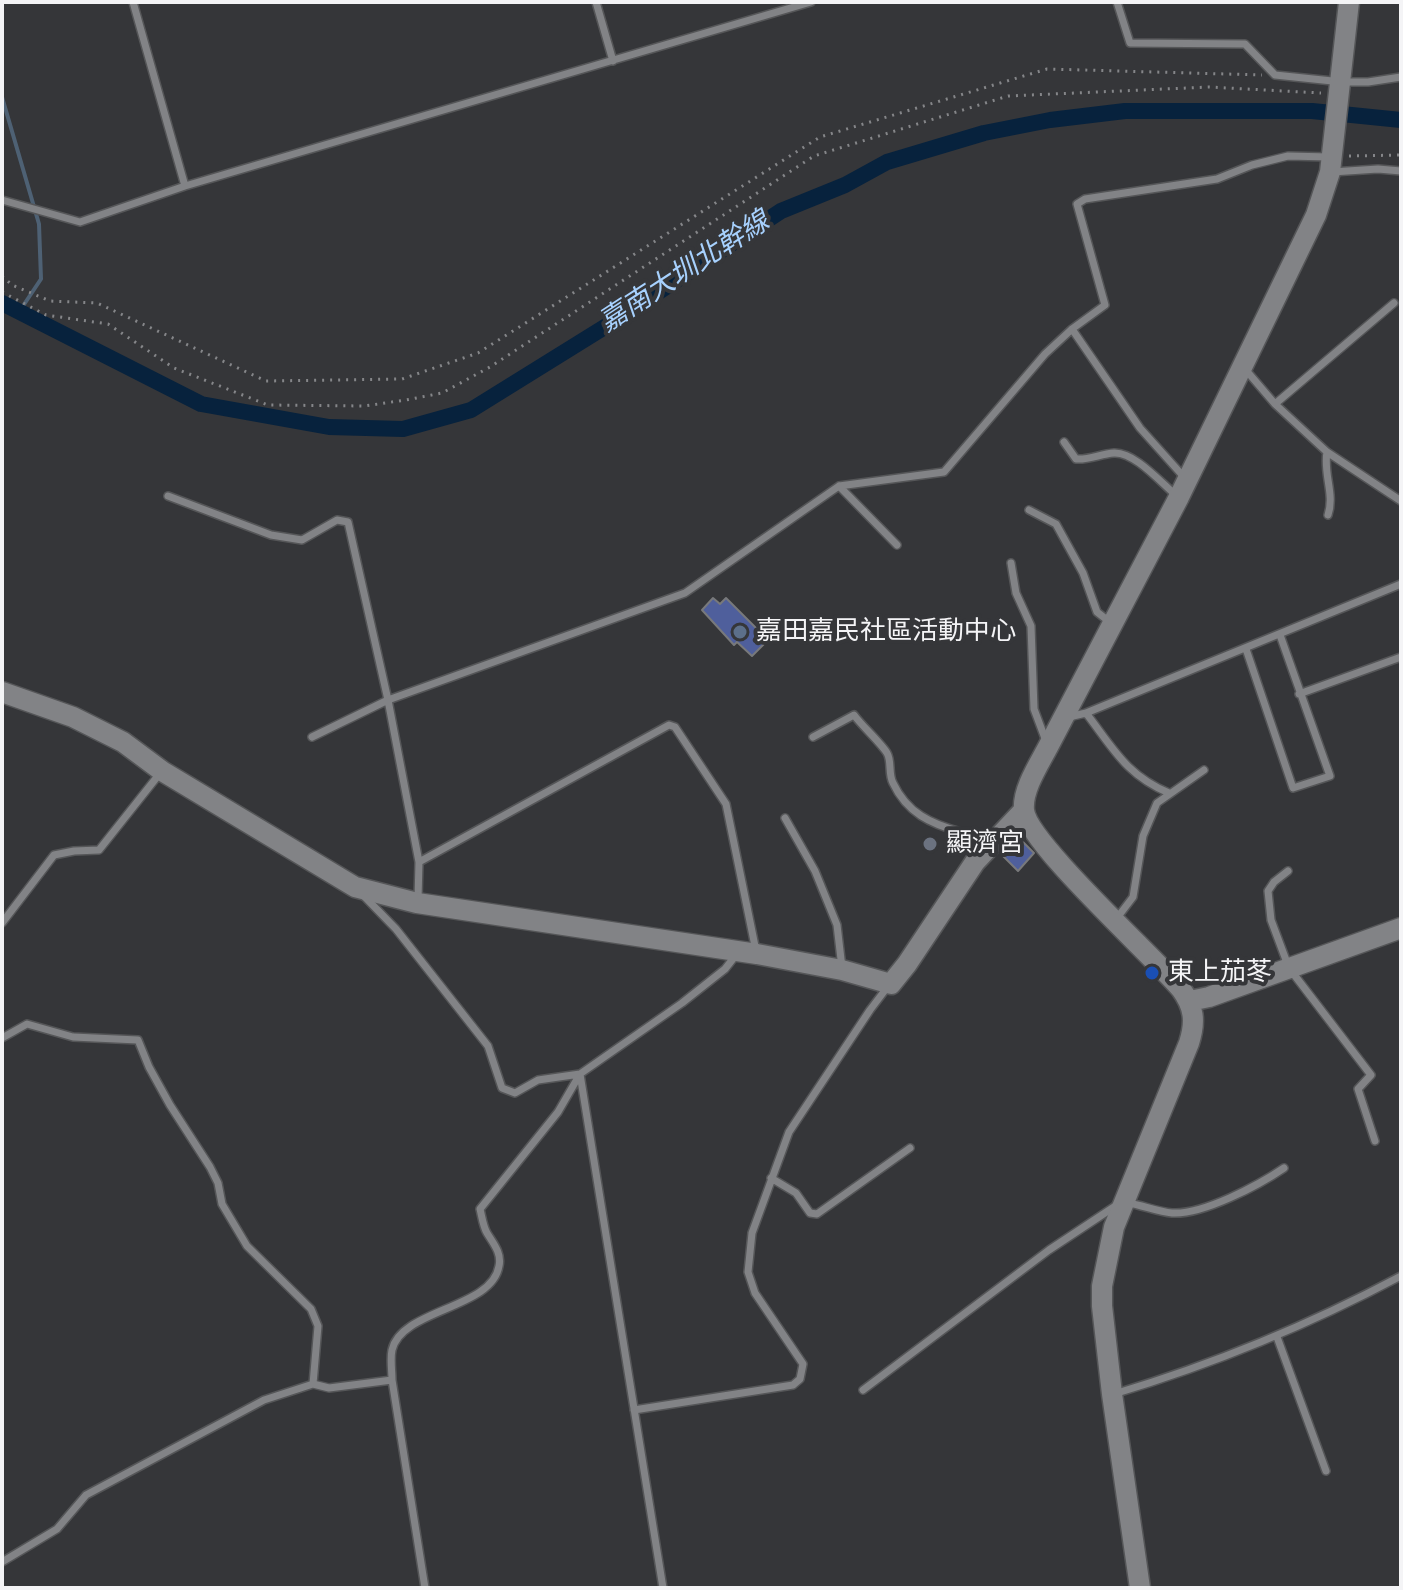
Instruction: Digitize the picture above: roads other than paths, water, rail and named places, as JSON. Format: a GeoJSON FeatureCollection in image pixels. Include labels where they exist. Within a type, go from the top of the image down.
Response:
{"type":"FeatureCollection","features":[{"type":"Feature","properties":{"kind":"street"},"geometry":{"type":"LineString","coordinates":[[2,692],[73,717],[123,742],[162,771],[355,887],[417,903],[842,970],[891,984],[975,862],[1024,810],[1031,782],[1048,747],[1183,489],[1316,215],[1332,159],[1349,2]]}},
{"type":"Feature","properties":{"kind":"street"},"geometry":{"type":"LineString","coordinates":[[1024,810],[1048,851],[1170,975],[1190,1001],[1194,1016],[1189,1043],[1123,1202],[1107,1253],[1102,1286],[1112,1394],[1140,1588]]}},
{"type":"Feature","properties":{"kind":"street"},"geometry":{"type":"LineString","coordinates":[[1190,1001],[1401,928]]}},
{"type":"Feature","properties":{"kind":"lane"},"geometry":{"type":"LineString","coordinates":[[133,2],[185,186]]}},
{"type":"Feature","properties":{"kind":"lane"},"geometry":{"type":"LineString","coordinates":[[596,2],[613,61]]}},
{"type":"Feature","properties":{"kind":"lane"},"geometry":{"type":"LineString","coordinates":[[2,200],[80,222],[185,186],[811,2]]}},
{"type":"Feature","properties":{"kind":"lane"},"geometry":{"type":"LineString","coordinates":[[1117,2],[1130,43],[1245,44],[1275,75],[1341,88],[1401,77]]}},
{"type":"Feature","properties":{"kind":"lane"},"geometry":{"type":"LineString","coordinates":[[312,737],[388,700],[685,593],[839,486],[944,472],[1045,354],[1105,305],[1077,204],[1085,199],[1217,179],[1252,165],[1288,156],[1332,159],[1401,171]]}},
{"type":"Feature","properties":{"kind":"lane"},"geometry":{"type":"LineString","coordinates":[[1275,404],[1394,303]]}},
{"type":"Feature","properties":{"kind":"lane"},"geometry":{"type":"LineString","coordinates":[[1072,329],[1183,489]]}},
{"type":"Feature","properties":{"kind":"lane"},"geometry":{"type":"LineString","coordinates":[[1244,367],[1275,404],[1327,452],[1401,501]]}},
{"type":"Feature","properties":{"kind":"lane"},"geometry":{"type":"LineString","coordinates":[[1064,442],[1076,459],[1123,453],[1183,489]]}},
{"type":"Feature","properties":{"kind":"lane"},"geometry":{"type":"LineString","coordinates":[[1327,452],[1325,464],[1332,505],[1328,515]]}},
{"type":"Feature","properties":{"kind":"lane"},"geometry":{"type":"LineString","coordinates":[[839,486],[897,545]]}},
{"type":"Feature","properties":{"kind":"lane"},"geometry":{"type":"LineString","coordinates":[[168,496],[271,535],[302,540],[337,520],[348,522],[388,700],[419,862],[417,903]]}},
{"type":"Feature","properties":{"kind":"lane"},"geometry":{"type":"LineString","coordinates":[[1029,510],[1056,524],[1083,573],[1097,612],[1113,624]]}},
{"type":"Feature","properties":{"kind":"lane"},"geometry":{"type":"LineString","coordinates":[[1011,563],[1016,593],[1031,626],[1034,709],[1048,747]]}},
{"type":"Feature","properties":{"kind":"lane"},"geometry":{"type":"LineString","coordinates":[[1064,718],[1086,713],[1401,584]]}},
{"type":"Feature","properties":{"kind":"lane"},"geometry":{"type":"LineString","coordinates":[[1246,649],[1293,788],[1330,776],[1280,635]]}},
{"type":"Feature","properties":{"kind":"lane"},"geometry":{"type":"LineString","coordinates":[[1299,694],[1401,657]]}},
{"type":"Feature","properties":{"kind":"lane"},"geometry":{"type":"LineString","coordinates":[[1086,713],[1128,768],[1147,784],[1169,793]]}},
{"type":"Feature","properties":{"kind":"lane"},"geometry":{"type":"LineString","coordinates":[[813,737],[854,715],[888,754],[891,781],[902,797],[933,825],[961,832],[975,862]]}},
{"type":"Feature","properties":{"kind":"lane"},"geometry":{"type":"LineString","coordinates":[[419,862],[669,725],[675,727],[726,804],[748,953],[580,1074],[558,1112],[480,1209],[486,1231],[496,1244],[500,1264],[494,1282],[465,1301],[427,1317],[401,1334],[392,1348],[392,1380],[425,1588]]}},
{"type":"Feature","properties":{"kind":"lane"},"geometry":{"type":"LineString","coordinates":[[1116,920],[1133,897],[1143,836],[1157,803],[1204,770]]}},
{"type":"Feature","properties":{"kind":"lane"},"geometry":{"type":"LineString","coordinates":[[2,923],[54,855],[99,850],[162,771]]}},
{"type":"Feature","properties":{"kind":"lane"},"geometry":{"type":"LineString","coordinates":[[785,818],[815,871],[837,925],[842,970]]}},
{"type":"Feature","properties":{"kind":"lane"},"geometry":{"type":"LineString","coordinates":[[1288,871],[1268,891],[1271,920],[1289,968],[1371,1075],[1358,1089],[1375,1141]]}},
{"type":"Feature","properties":{"kind":"lane"},"geometry":{"type":"LineString","coordinates":[[355,887],[396,929],[488,1046],[502,1088],[515,1093],[538,1080],[580,1074]]}},
{"type":"Feature","properties":{"kind":"lane"},"geometry":{"type":"LineString","coordinates":[[634,1410],[793,1385],[800,1379],[803,1364],[755,1293],[748,1272],[752,1233],[789,1132],[870,1010],[891,984]]}},
{"type":"Feature","properties":{"kind":"lane"},"geometry":{"type":"LineString","coordinates":[[2,1038],[27,1024],[73,1037],[138,1040],[170,1105],[210,1167],[218,1183],[222,1204],[247,1246],[311,1309],[318,1326],[313,1384]]}},
{"type":"Feature","properties":{"kind":"lane"},"geometry":{"type":"LineString","coordinates":[[580,1074],[663,1588]]}},
{"type":"Feature","properties":{"kind":"lane"},"geometry":{"type":"LineString","coordinates":[[771,1178],[796,1193],[810,1213],[817,1214],[910,1148]]}},
{"type":"Feature","properties":{"kind":"lane"},"geometry":{"type":"LineString","coordinates":[[863,1390],[1049,1250],[1123,1202],[1172,1213],[1205,1207],[1260,1185],[1284,1168]]}},
{"type":"Feature","properties":{"kind":"lane"},"geometry":{"type":"LineString","coordinates":[[1112,1394],[1170,1377],[1277,1337],[1401,1276]]}},
{"type":"Feature","properties":{"kind":"lane"},"geometry":{"type":"LineString","coordinates":[[1277,1337],[1326,1471]]}},
{"type":"Feature","properties":{"kind":"lane"},"geometry":{"type":"LineString","coordinates":[[2,1562],[57,1529],[86,1495],[264,1400],[313,1384],[329,1388],[392,1380]]}},
{"type":"Feature","properties":{"kind":"waterway"},"geometry":{"type":"LineString","coordinates":[[2,97],[39,224],[41,279],[19,312]]}},
{"type":"Feature","properties":{"kind":"waterway","name":"嘉南大圳北幹線"},"geometry":{"type":"LineString","coordinates":[[2,303],[201,404],[329,427],[403,429],[471,410],[616,320],[781,211],[845,185],[887,162],[984,133],[1050,120],[1125,111],[1312,111],[1401,120]]}},
{"type":"Feature","properties":{"kind":"place","name":"嘉田嘉民社區活動中心"},"geometry":{"type":"Point","coordinates":[740,632]}},
{"type":"Feature","properties":{"kind":"place","name":"顯濟宮"},"geometry":{"type":"Point","coordinates":[930,844]}},
{"type":"Feature","properties":{"kind":"place","name":"東上茄苳"},"geometry":{"type":"Point","coordinates":[1152,973]}}]}
